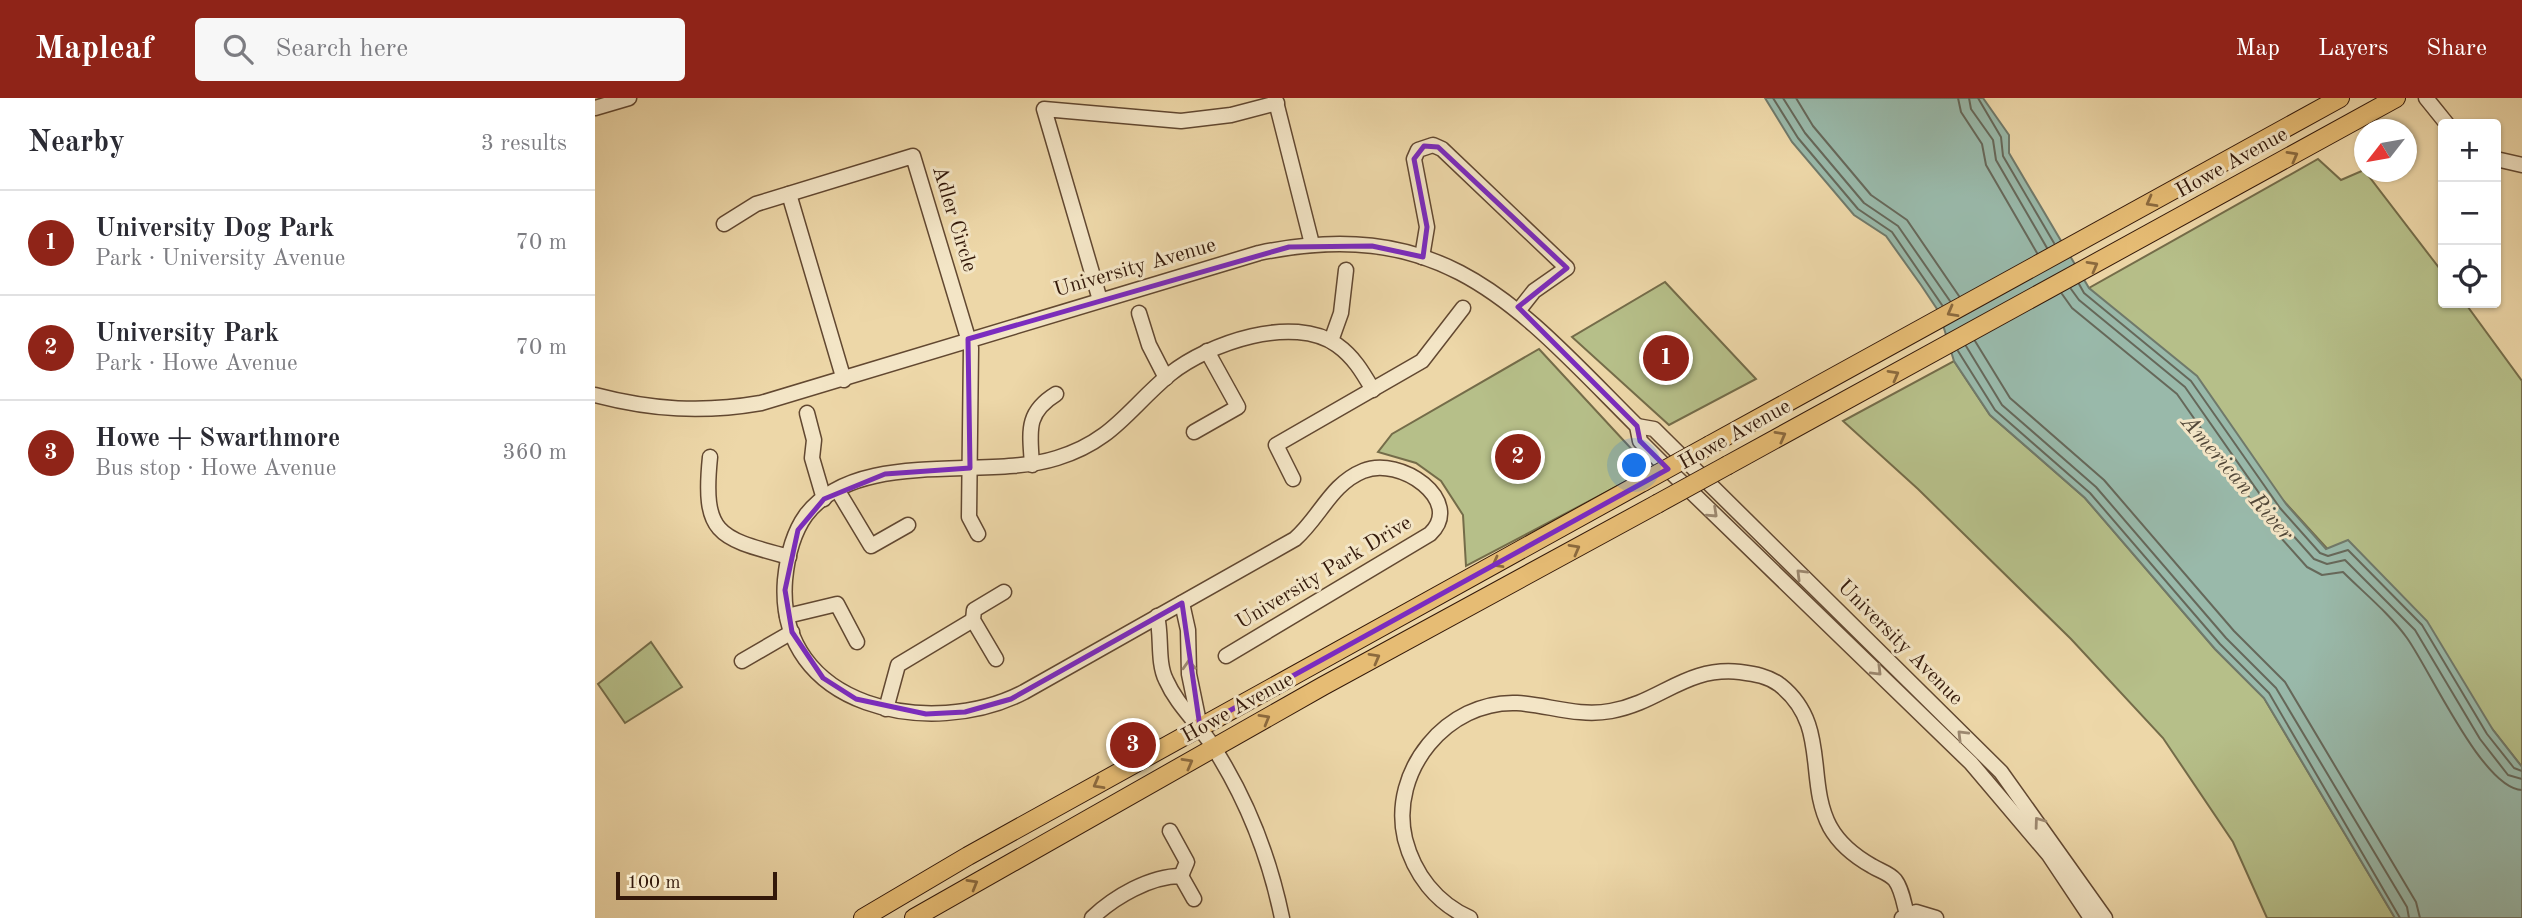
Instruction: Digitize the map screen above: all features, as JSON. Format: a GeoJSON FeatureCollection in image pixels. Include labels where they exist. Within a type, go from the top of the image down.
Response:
{"type":"FeatureCollection","features":[{"type":"Feature","properties":{"kind":"main road","name":"Howe Avenue"},"geometry":{"type":"LineString","coordinates":[[863,918],[1200,727],[2340,98]]}},
{"type":"Feature","properties":{"kind":"main road","name":"Howe Avenue"},"geometry":{"type":"LineString","coordinates":[[915,918],[1214,748],[2396,98]]}},
{"type":"Feature","properties":{"kind":"street"},"geometry":{"type":"LineString","coordinates":[[595,108],[629,98]]}},
{"type":"Feature","properties":{"kind":"street"},"geometry":{"type":"LineString","coordinates":[[2426,98],[2443,119]]}},
{"type":"Feature","properties":{"kind":"street"},"geometry":{"type":"LineString","coordinates":[[1100,300],[1044,109],[1181,121],[1231,115],[1276,100],[1312,244]]}},
{"type":"Feature","properties":{"kind":"street"},"geometry":{"type":"LineString","coordinates":[[1422,257],[1427,227],[1414,159],[1418,150],[1433,145],[1442,149],[1567,268],[1534,291],[1519,310]]}},
{"type":"Feature","properties":{"kind":"street","name":"Adler Circle"},"geometry":{"type":"LineString","coordinates":[[724,224],[741,211],[913,156],[968,339]]}},
{"type":"Feature","properties":{"kind":"street"},"geometry":{"type":"LineString","coordinates":[[2501,160],[2522,165]]}},
{"type":"Feature","properties":{"kind":"street"},"geometry":{"type":"LineString","coordinates":[[789,194],[844,380]]}},
{"type":"Feature","properties":{"kind":"street","name":"University Avenue"},"geometry":{"type":"LineString","coordinates":[[595,395],[647,407],[713,411],[761,404],[968,339],[1259,253],[1312,244],[1372,246],[1422,257],[1477,281],[1519,310],[1637,426],[1640,441],[1971,763],[2049,855],[2091,918]]}},
{"type":"Feature","properties":{"kind":"street"},"geometry":{"type":"LineString","coordinates":[[1331,341],[1341,313],[1346,270]]}},
{"type":"Feature","properties":{"kind":"street"},"geometry":{"type":"LineString","coordinates":[[1293,479],[1276,445],[1422,361],[1463,308]]}},
{"type":"Feature","properties":{"kind":"street"},"geometry":{"type":"LineString","coordinates":[[1139,313],[1149,345],[1166,378]]}},
{"type":"Feature","properties":{"kind":"street","name":"University Park Drive"},"geometry":{"type":"LineString","coordinates":[[1226,656],[1430,534],[1439,526],[1441,514],[1434,496],[1403,470],[1381,466],[1361,471],[1324,501],[1309,526],[1295,539],[1024,692],[989,707],[933,714],[886,709],[856,699],[823,678],[809,663],[792,632],[787,616],[785,590],[789,557],[802,523],[824,499],[838,491],[885,474],[1032,465],[1067,456],[1109,433],[1166,378],[1207,351],[1287,331],[1310,334],[1331,341],[1350,355],[1373,390]]}},
{"type":"Feature","properties":{"kind":"street"},"geometry":{"type":"LineString","coordinates":[[968,339],[972,367],[969,517],[978,534]]}},
{"type":"Feature","properties":{"kind":"street"},"geometry":{"type":"LineString","coordinates":[[1193,432],[1238,407],[1207,351]]}},
{"type":"Feature","properties":{"kind":"street"},"geometry":{"type":"LineString","coordinates":[[1032,465],[1030,434],[1033,415],[1038,407],[1056,394]]}},
{"type":"Feature","properties":{"kind":"street"},"geometry":{"type":"LineString","coordinates":[[807,413],[814,440],[812,458],[824,499]]}},
{"type":"Feature","properties":{"kind":"street","name":"University Avenue"},"geometry":{"type":"LineString","coordinates":[[1637,426],[1654,429],[2001,772],[2105,918]]}},
{"type":"Feature","properties":{"kind":"street"},"geometry":{"type":"LineString","coordinates":[[710,457],[707,501],[714,523],[721,532],[739,543],[789,557]]}},
{"type":"Feature","properties":{"kind":"street"},"geometry":{"type":"LineString","coordinates":[[838,491],[871,546],[908,525]]}},
{"type":"Feature","properties":{"kind":"street"},"geometry":{"type":"LineString","coordinates":[[996,659],[973,620],[974,610],[1004,592]]}},
{"type":"Feature","properties":{"kind":"street"},"geometry":{"type":"LineString","coordinates":[[1182,603],[1188,630],[1189,674],[1200,727]]}},
{"type":"Feature","properties":{"kind":"street"},"geometry":{"type":"LineString","coordinates":[[787,616],[837,604],[857,642]]}},
{"type":"Feature","properties":{"kind":"street"},"geometry":{"type":"LineString","coordinates":[[1157,616],[1164,676],[1180,707],[1200,727],[1214,748],[1265,846],[1282,918]]}},
{"type":"Feature","properties":{"kind":"street"},"geometry":{"type":"LineString","coordinates":[[886,709],[898,666],[973,620]]}},
{"type":"Feature","properties":{"kind":"street"},"geometry":{"type":"LineString","coordinates":[[742,661],[792,632]]}},
{"type":"Feature","properties":{"kind":"street"},"geometry":{"type":"LineString","coordinates":[[1469,918],[1450,907],[1423,880],[1413,864],[1403,832],[1404,797],[1408,780],[1423,750],[1434,737],[1456,720],[1486,707],[1517,703],[1570,713],[1608,712],[1641,703],[1693,675],[1726,670],[1768,678],[1790,694],[1811,729],[1822,805],[1829,825],[1853,853],[1895,879],[1904,916],[1925,912],[1936,918]]}},
{"type":"Feature","properties":{"kind":"street"},"geometry":{"type":"LineString","coordinates":[[1170,831],[1187,862],[1181,876]]}},
{"type":"Feature","properties":{"kind":"street"},"geometry":{"type":"LineString","coordinates":[[1091,918],[1102,908],[1162,876],[1181,876]]}},
{"type":"Feature","properties":{"kind":"street"},"geometry":{"type":"LineString","coordinates":[[1181,876],[1194,899]]}},
{"type":"Feature","properties":{"kind":"highlighted area"},"geometry":{"type":"Polygon","coordinates":[[[1424,146],[1438,147],[1567,268],[1518,307],[1637,426],[1640,441],[1668,469],[1200,727],[1182,603],[1011,699],[965,712],[926,714],[856,699],[823,678],[792,632],[785,590],[798,530],[824,499],[885,474],[970,468],[968,339],[1289,247],[1372,246],[1423,257],[1427,227],[1414,159],[1424,146]]]}},
{"type":"Feature","properties":{"kind":"green space"},"geometry":{"type":"Polygon","coordinates":[[[2318,159],[2341,180],[2354,174],[2354,182],[2373,182],[2438,266],[2438,308],[2469,308],[2522,381],[2522,767],[2493,730],[2089,288],[2318,159]]]}},
{"type":"Feature","properties":{"kind":"green space"},"geometry":{"type":"Polygon","coordinates":[[[1665,282],[1756,379],[1669,425],[1572,337],[1665,282]]]}},
{"type":"Feature","properties":{"kind":"green space"},"geometry":{"type":"Polygon","coordinates":[[[1539,349],[1650,469],[1466,566],[1463,515],[1441,481],[1416,463],[1378,452],[1392,434],[1539,349]]]}},
{"type":"Feature","properties":{"kind":"green space"},"geometry":{"type":"Polygon","coordinates":[[[1954,361],[1990,415],[2085,498],[2215,649],[2264,698],[2395,918],[2267,918],[2233,842],[2163,738],[2071,639],[1918,489],[1843,421],[1954,361]]]}},
{"type":"Feature","properties":{"kind":"green space"},"geometry":{"type":"Polygon","coordinates":[[[651,642],[682,687],[625,723],[598,684],[651,642]]]}},
{"type":"Feature","properties":{"kind":"water","name":"American River"},"geometry":{"type":"Polygon","coordinates":[[[1765,98],[1983,98],[2009,135],[2009,153],[2089,288],[2197,376],[2286,504],[2326,549],[2348,540],[2427,621],[2493,730],[2522,767],[2522,918],[2395,918],[2264,698],[2215,649],[2085,498],[1990,415],[1954,361],[1939,312],[1921,285],[1886,236],[1854,215],[1792,142],[1765,98]]]}},
{"type":"Feature","properties":{"kind":"place","name":"University Dog Park"},"geometry":{"type":"Point","coordinates":[1666,358]}},
{"type":"Feature","properties":{"kind":"place","name":"University Park"},"geometry":{"type":"Point","coordinates":[1518,457]}},
{"type":"Feature","properties":{"kind":"place","name":"Howe + Swarthmore"},"geometry":{"type":"Point","coordinates":[1133,745]}}]}
